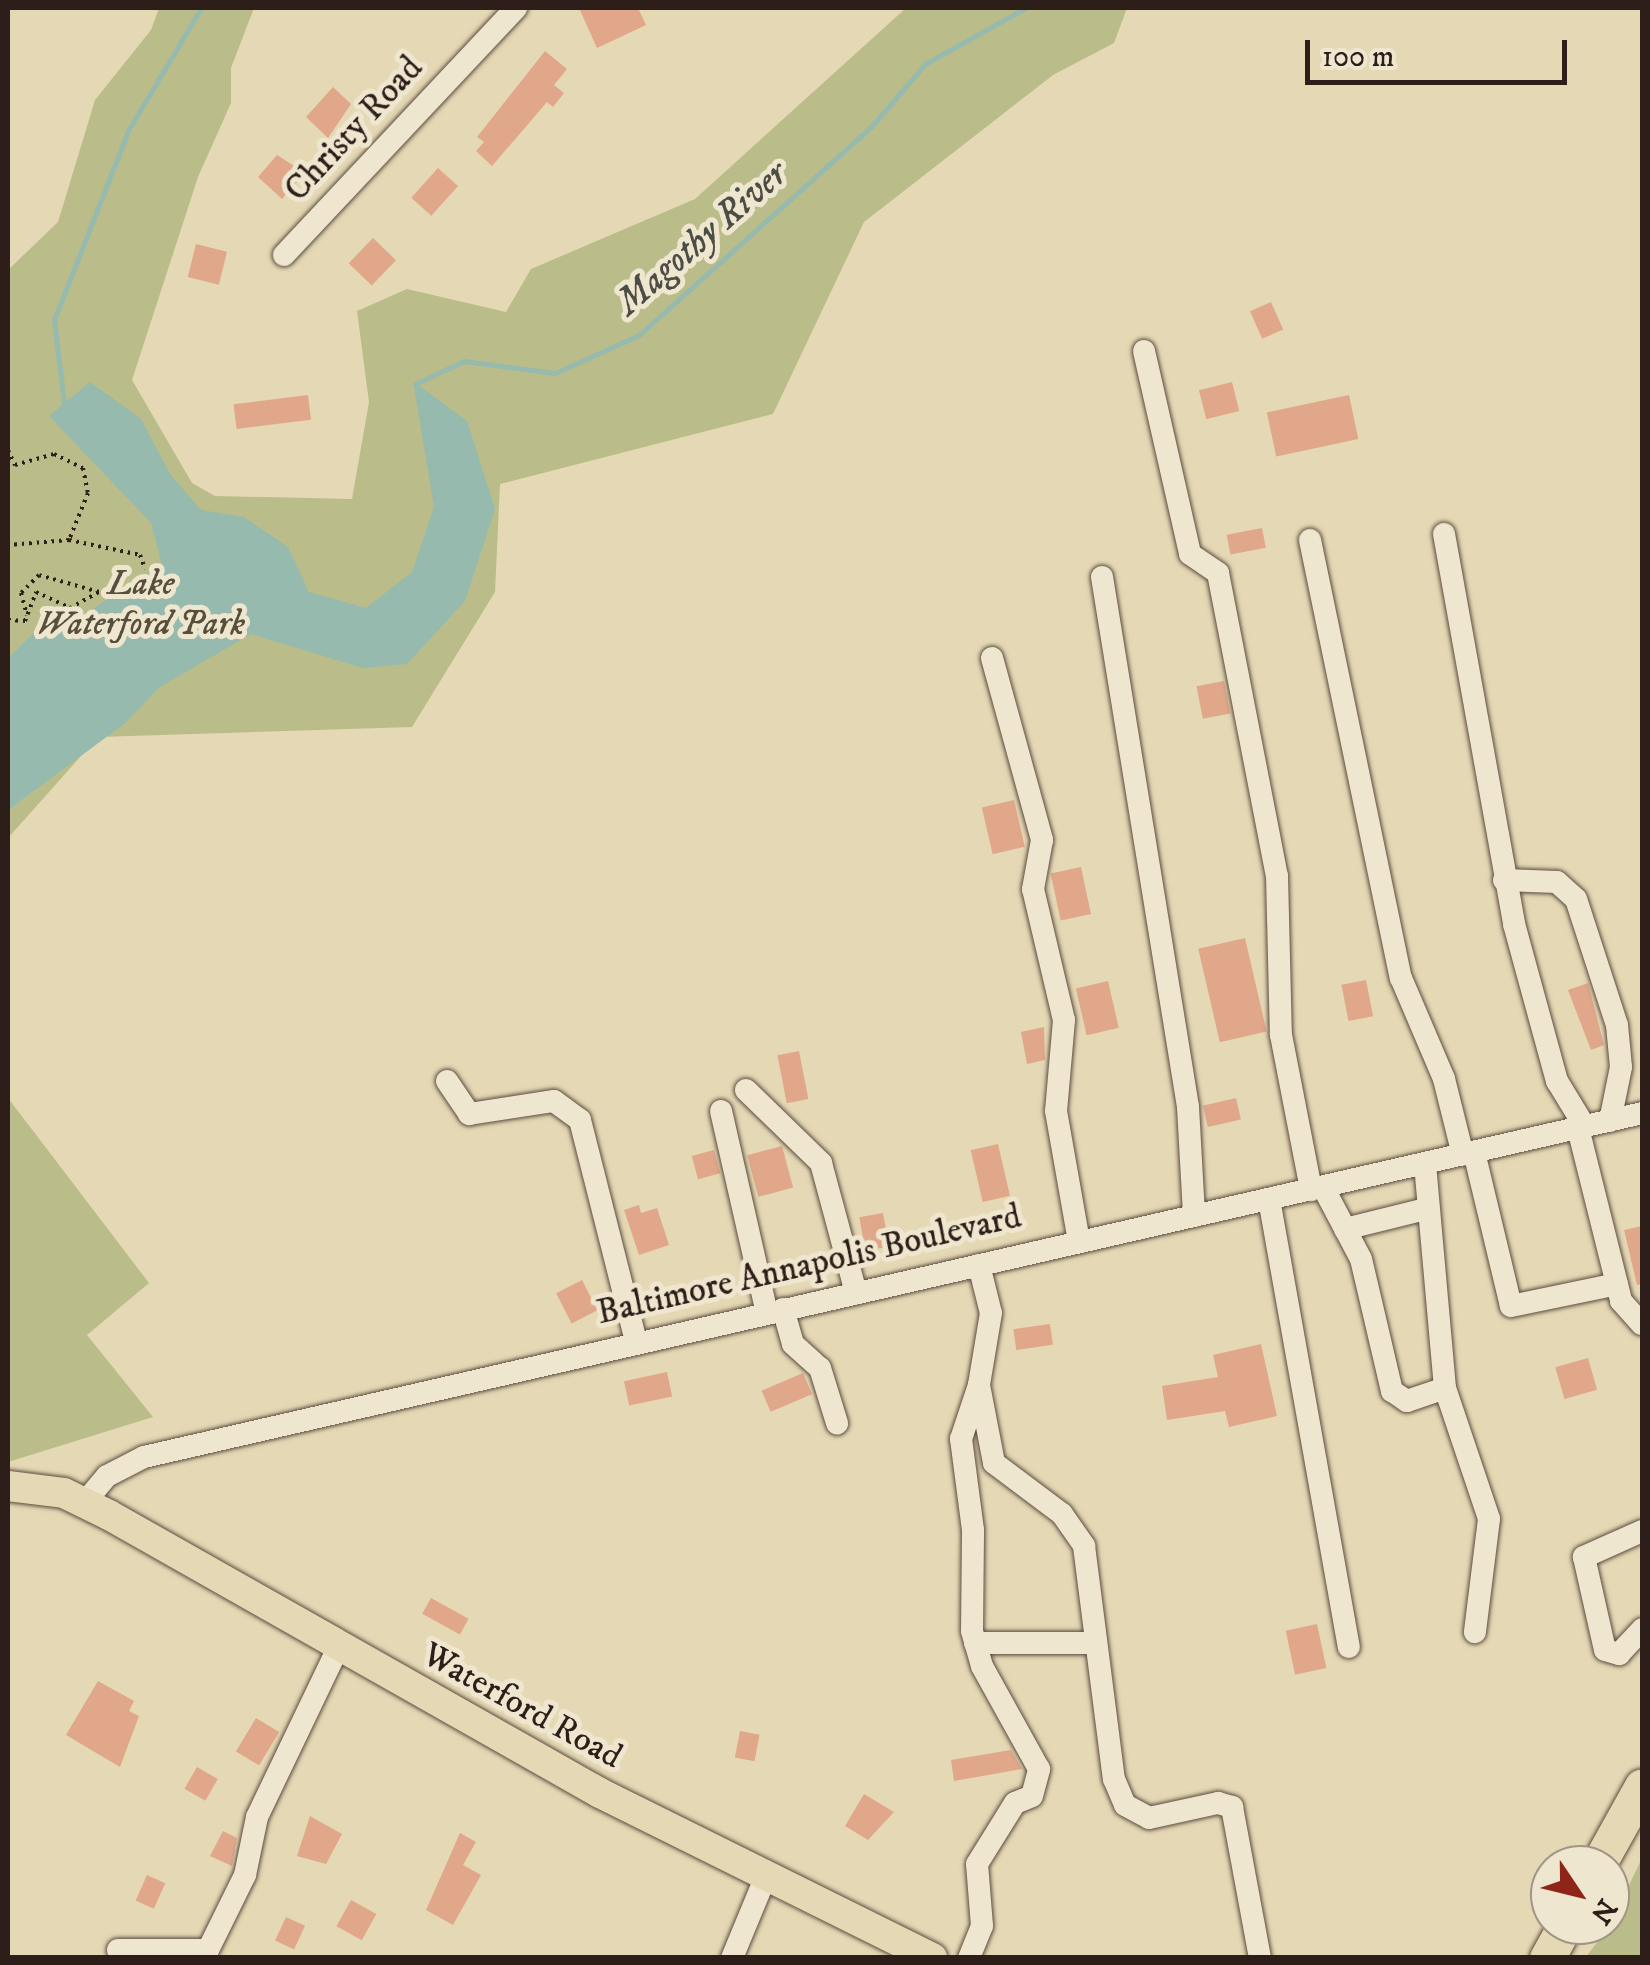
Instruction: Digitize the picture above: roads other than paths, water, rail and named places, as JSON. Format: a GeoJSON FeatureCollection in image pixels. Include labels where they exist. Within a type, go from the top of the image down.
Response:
{"type":"FeatureCollection","features":[{"type":"Feature","properties":{"kind":"highway"},"geometry":{"type":"LineString","coordinates":[[1609,1845],[1642,1786]]}},
{"type":"Feature","properties":{"kind":"main road"},"geometry":{"type":"LineString","coordinates":[[8,1481],[85,1502]]}},
{"type":"Feature","properties":{"kind":"main road","name":"Waterford Road"},"geometry":{"type":"LineString","coordinates":[[85,1502],[339,1646],[766,1876],[932,1958]]}},
{"type":"Feature","properties":{"kind":"street","name":"Christy Road"},"geometry":{"type":"LineString","coordinates":[[284,254],[516,8]]}},
{"type":"Feature","properties":{"kind":"street"},"geometry":{"type":"LineString","coordinates":[[1144,350],[1190,554],[1218,573],[1222,592],[1277,876],[1281,1035],[1317,1188],[1361,1259],[1392,1392],[1407,1401],[1444,1388]]}},
{"type":"Feature","properties":{"kind":"street"},"geometry":{"type":"LineString","coordinates":[[1444,534],[1504,880],[1538,1029],[1581,1128],[1617,1284],[1642,1324]]}},
{"type":"Feature","properties":{"kind":"street"},"geometry":{"type":"LineString","coordinates":[[1310,540],[1401,978],[1444,1079],[1510,1306],[1617,1284]]}},
{"type":"Feature","properties":{"kind":"street"},"geometry":{"type":"LineString","coordinates":[[1102,577],[1185,1088],[1194,1216]]}},
{"type":"Feature","properties":{"kind":"street"},"geometry":{"type":"LineString","coordinates":[[992,658],[1042,840],[1032,889],[1064,1020],[1056,1111],[1080,1242]]}},
{"type":"Feature","properties":{"kind":"street"},"geometry":{"type":"LineString","coordinates":[[1504,880],[1557,882],[1576,898],[1617,1024],[1621,1067],[1610,1121]]}},
{"type":"Feature","properties":{"kind":"street"},"geometry":{"type":"LineString","coordinates":[[447,1082],[469,1114],[554,1101],[580,1120],[636,1342]]}},
{"type":"Feature","properties":{"kind":"street"},"geometry":{"type":"LineString","coordinates":[[746,1090],[821,1163],[856,1293]]}},
{"type":"Feature","properties":{"kind":"street"},"geometry":{"type":"LineString","coordinates":[[721,1111],[775,1311],[793,1344],[820,1368],[837,1423]]}},
{"type":"Feature","properties":{"kind":"street","name":"Baltimore Annapolis Boulevard"},"geometry":{"type":"LineString","coordinates":[[85,1502],[107,1476],[144,1456],[1642,1113]]}},
{"type":"Feature","properties":{"kind":"street"},"geometry":{"type":"LineString","coordinates":[[1424,1164],[1444,1388],[1488,1519],[1475,1632]]}},
{"type":"Feature","properties":{"kind":"street"},"geometry":{"type":"LineString","coordinates":[[1269,1199],[1348,1646]]}},
{"type":"Feature","properties":{"kind":"street"},"geometry":{"type":"LineString","coordinates":[[1346,1230],[1426,1209]]}},
{"type":"Feature","properties":{"kind":"street"},"geometry":{"type":"LineString","coordinates":[[969,1958],[982,1926],[976,1864],[1015,1802],[1032,1796],[1039,1769],[975,1642],[961,1439],[979,1385],[991,1313],[979,1265]]}},
{"type":"Feature","properties":{"kind":"street"},"geometry":{"type":"LineString","coordinates":[[979,1385],[994,1463],[1062,1514],[1084,1546],[1107,1745],[1125,1805],[1148,1818],[1218,1802],[1232,1807],[1260,1958]]}},
{"type":"Feature","properties":{"kind":"street"},"geometry":{"type":"LineString","coordinates":[[1642,1530],[1584,1557],[1605,1650],[1619,1654],[1642,1629]]}},
{"type":"Feature","properties":{"kind":"street"},"geometry":{"type":"LineString","coordinates":[[975,1642],[1096,1643]]}},
{"type":"Feature","properties":{"kind":"street"},"geometry":{"type":"LineString","coordinates":[[118,1950],[208,1950],[245,1875],[257,1817],[339,1646]]}},
{"type":"Feature","properties":{"kind":"street"},"geometry":{"type":"LineString","coordinates":[[732,1958],[766,1876]]}},
{"type":"Feature","properties":{"kind":"water"},"geometry":{"type":"Polygon","coordinates":[[[413,381],[467,421],[495,509],[465,601],[407,664],[363,668],[251,634],[160,687],[124,724],[8,810],[8,658],[40,627],[56,632],[162,565],[151,523],[49,416],[90,382],[141,419],[170,474],[201,510],[244,517],[288,547],[309,592],[366,608],[412,572],[434,507],[413,381]]]}},
{"type":"Feature","properties":{"kind":"waterway"},"geometry":{"type":"LineString","coordinates":[[64,403],[54,320],[129,129],[201,8]]}},
{"type":"Feature","properties":{"kind":"waterway","name":"Magothy River"},"geometry":{"type":"LineString","coordinates":[[415,384],[464,361],[555,373],[639,335],[871,127],[925,64],[1025,8]]}},
{"type":"Feature","properties":{"kind":"park label","name":"Lake Waterford Park"},"geometry":{"type":"Point","coordinates":[141,604]}}]}
